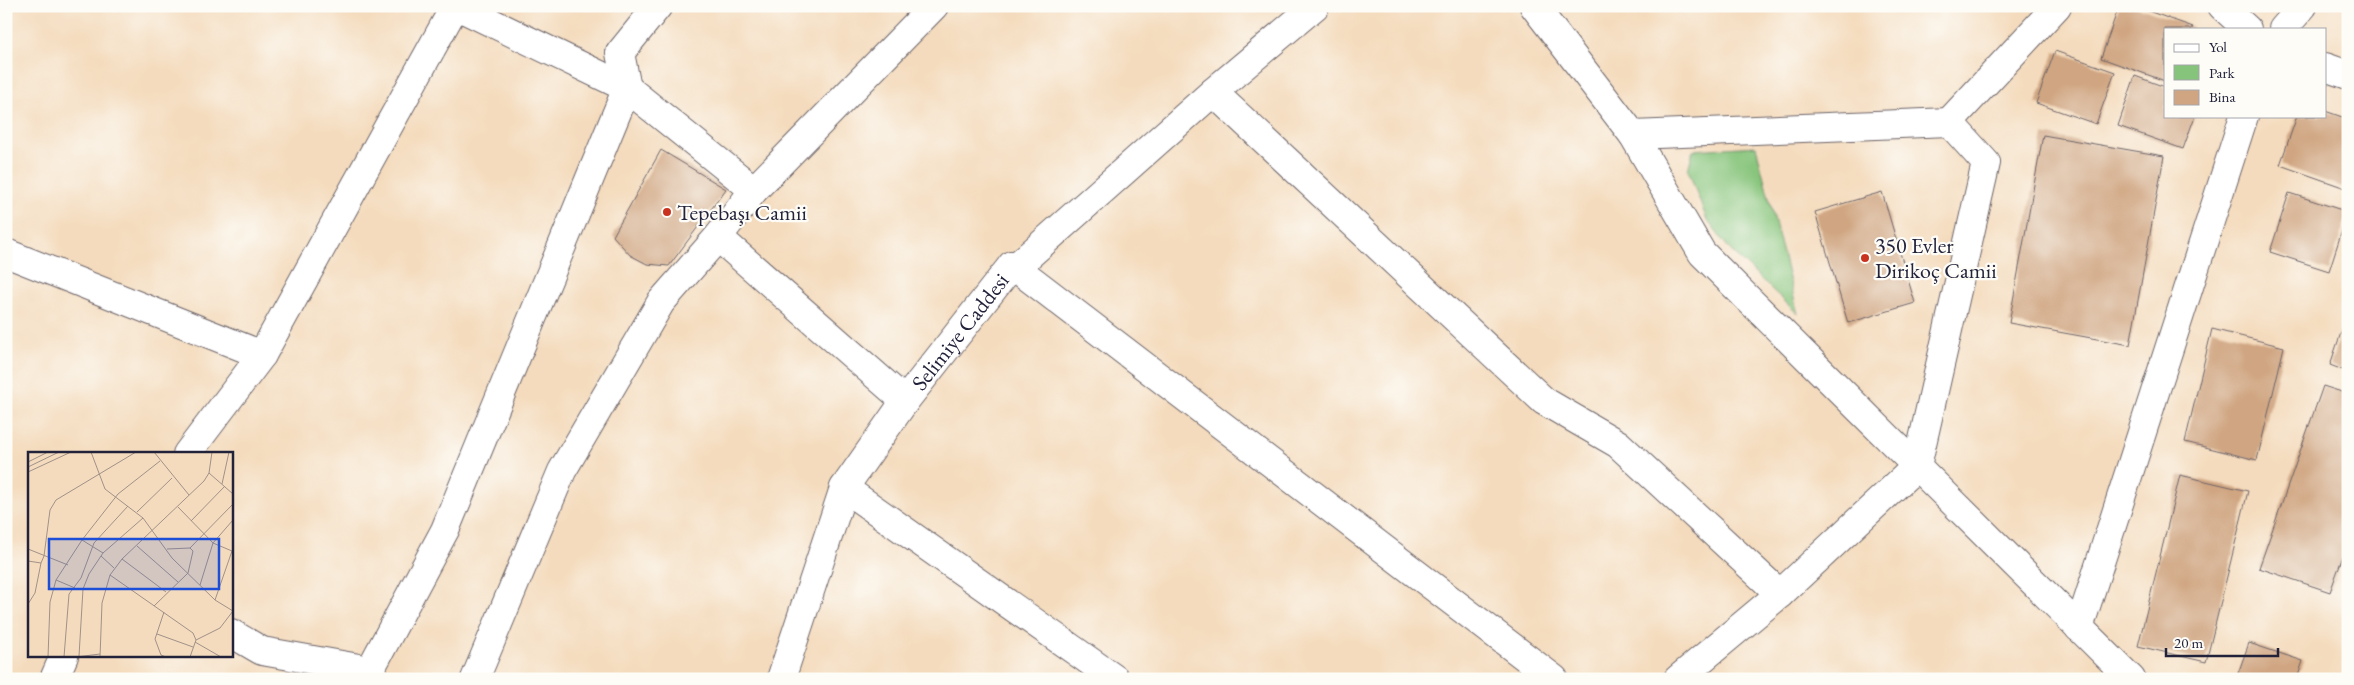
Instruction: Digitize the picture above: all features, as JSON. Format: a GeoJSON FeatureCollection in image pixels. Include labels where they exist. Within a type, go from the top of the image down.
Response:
{"type":"FeatureCollection","features":[{"type":"Feature","properties":{"kind":"street"},"geometry":{"type":"LineString","coordinates":[[189,452],[262,355],[456,6],[627,88],[754,190]]}},
{"type":"Feature","properties":{"kind":"street"},"geometry":{"type":"LineString","coordinates":[[232,634],[262,651],[365,674],[445,530],[627,88],[620,53],[658,6]]}},
{"type":"Feature","properties":{"kind":"street"},"geometry":{"type":"LineString","coordinates":[[475,679],[562,471],[661,302],[718,237],[754,190],[934,6]]}},
{"type":"Feature","properties":{"kind":"street","name":"Selimiye Caddesi"},"geometry":{"type":"LineString","coordinates":[[781,679],[844,488],[905,401],[1012,265],[1017,266],[1213,92],[1315,6]]}},
{"type":"Feature","properties":{"kind":"street"},"geometry":{"type":"LineString","coordinates":[[1534,6],[1633,135],[1702,253],[2131,679]]}},
{"type":"Feature","properties":{"kind":"street"},"geometry":{"type":"LineString","coordinates":[[1633,135],[1949,122],[2057,6]]}},
{"type":"Feature","properties":{"kind":"street"},"geometry":{"type":"LineString","coordinates":[[2222,6],[2246,28]]}},
{"type":"Feature","properties":{"kind":"street"},"geometry":{"type":"LineString","coordinates":[[2284,28],[2303,6]]}},
{"type":"Feature","properties":{"kind":"street"},"geometry":{"type":"LineString","coordinates":[[2326,67],[2348,75]]}},
{"type":"Feature","properties":{"kind":"street"},"geometry":{"type":"LineString","coordinates":[[1213,92],[1544,401],[1618,444],[1780,594]]}},
{"type":"Feature","properties":{"kind":"street"},"geometry":{"type":"LineString","coordinates":[[2079,628],[2243,118]]}},
{"type":"Feature","properties":{"kind":"street"},"geometry":{"type":"LineString","coordinates":[[1678,679],[1780,594],[1917,466],[1986,163],[1949,122]]}},
{"type":"Feature","properties":{"kind":"street"},"geometry":{"type":"LineString","coordinates":[[718,237],[905,401]]}},
{"type":"Feature","properties":{"kind":"street"},"geometry":{"type":"LineString","coordinates":[[6,253],[262,355]]}},
{"type":"Feature","properties":{"kind":"street"},"geometry":{"type":"LineString","coordinates":[[1012,265],[1554,679]]}},
{"type":"Feature","properties":{"kind":"street"},"geometry":{"type":"LineString","coordinates":[[844,488],[1115,679]]}},
{"type":"Feature","properties":{"kind":"street"},"geometry":{"type":"LineString","coordinates":[[54,679],[63,658]]}},
{"type":"Feature","properties":{"kind":"green space"},"geometry":{"type":"Polygon","coordinates":[[[1756,146],[1798,314],[1731,251],[1707,220],[1688,170],[1693,150],[1756,146]]]}},
{"type":"Feature","properties":{"kind":"building"},"geometry":{"type":"Polygon","coordinates":[[[2119,6],[2134,6],[2193,27],[2164,28],[2164,81],[2101,58],[2119,6]]]}},
{"type":"Feature","properties":{"kind":"building"},"geometry":{"type":"Polygon","coordinates":[[[2055,51],[2115,72],[2096,124],[2036,103],[2055,51]]]}},
{"type":"Feature","properties":{"kind":"building"},"geometry":{"type":"Polygon","coordinates":[[[2135,76],[2164,87],[2164,118],[2194,118],[2183,149],[2118,126],[2135,76]]]}},
{"type":"Feature","properties":{"kind":"building"},"geometry":{"type":"Polygon","coordinates":[[[2326,111],[2348,119],[2348,189],[2280,165],[2296,118],[2326,118],[2326,111]]]}},
{"type":"Feature","properties":{"kind":"building"},"geometry":{"type":"Polygon","coordinates":[[[2043,135],[2164,156],[2130,345],[2009,323],[2043,135]]]}},
{"type":"Feature","properties":{"kind":"building","name":"Tepebaşı Camii"},"geometry":{"type":"Polygon","coordinates":[[[661,150],[726,189],[669,266],[647,264],[630,255],[613,236],[661,150]]]}},
{"type":"Feature","properties":{"kind":"building","name":"350 Evler Dirikoç Camii"},"geometry":{"type":"Polygon","coordinates":[[[1882,192],[1915,303],[1848,323],[1815,212],[1882,192]]]}},
{"type":"Feature","properties":{"kind":"building"},"geometry":{"type":"Polygon","coordinates":[[[2289,193],[2348,212],[2329,271],[2270,252],[2289,193]]]}},
{"type":"Feature","properties":{"kind":"building"},"geometry":{"type":"Polygon","coordinates":[[[2348,315],[2348,372],[2330,365],[2348,315]]]}},
{"type":"Feature","properties":{"kind":"building"},"geometry":{"type":"Polygon","coordinates":[[[2212,329],[2284,347],[2257,460],[2185,442],[2212,329]]]}},
{"type":"Feature","properties":{"kind":"building"},"geometry":{"type":"Polygon","coordinates":[[[2323,386],[2348,394],[2348,542],[2330,592],[2259,568],[2323,386]]]}},
{"type":"Feature","properties":{"kind":"building"},"geometry":{"type":"Polygon","coordinates":[[[2180,475],[2248,491],[2206,662],[2138,646],[2180,475]]]}},
{"type":"Feature","properties":{"kind":"building"},"geometry":{"type":"Polygon","coordinates":[[[2249,643],[2303,661],[2297,679],[2236,679],[2249,643]]]}},
{"type":"Feature","properties":{"kind":"place","name":"Tepebaşı Camii"},"geometry":{"type":"Point","coordinates":[667,212]}},
{"type":"Feature","properties":{"kind":"place","name":"350 Evler Dirikoç Camii"},"geometry":{"type":"Point","coordinates":[1865,258]}}]}
